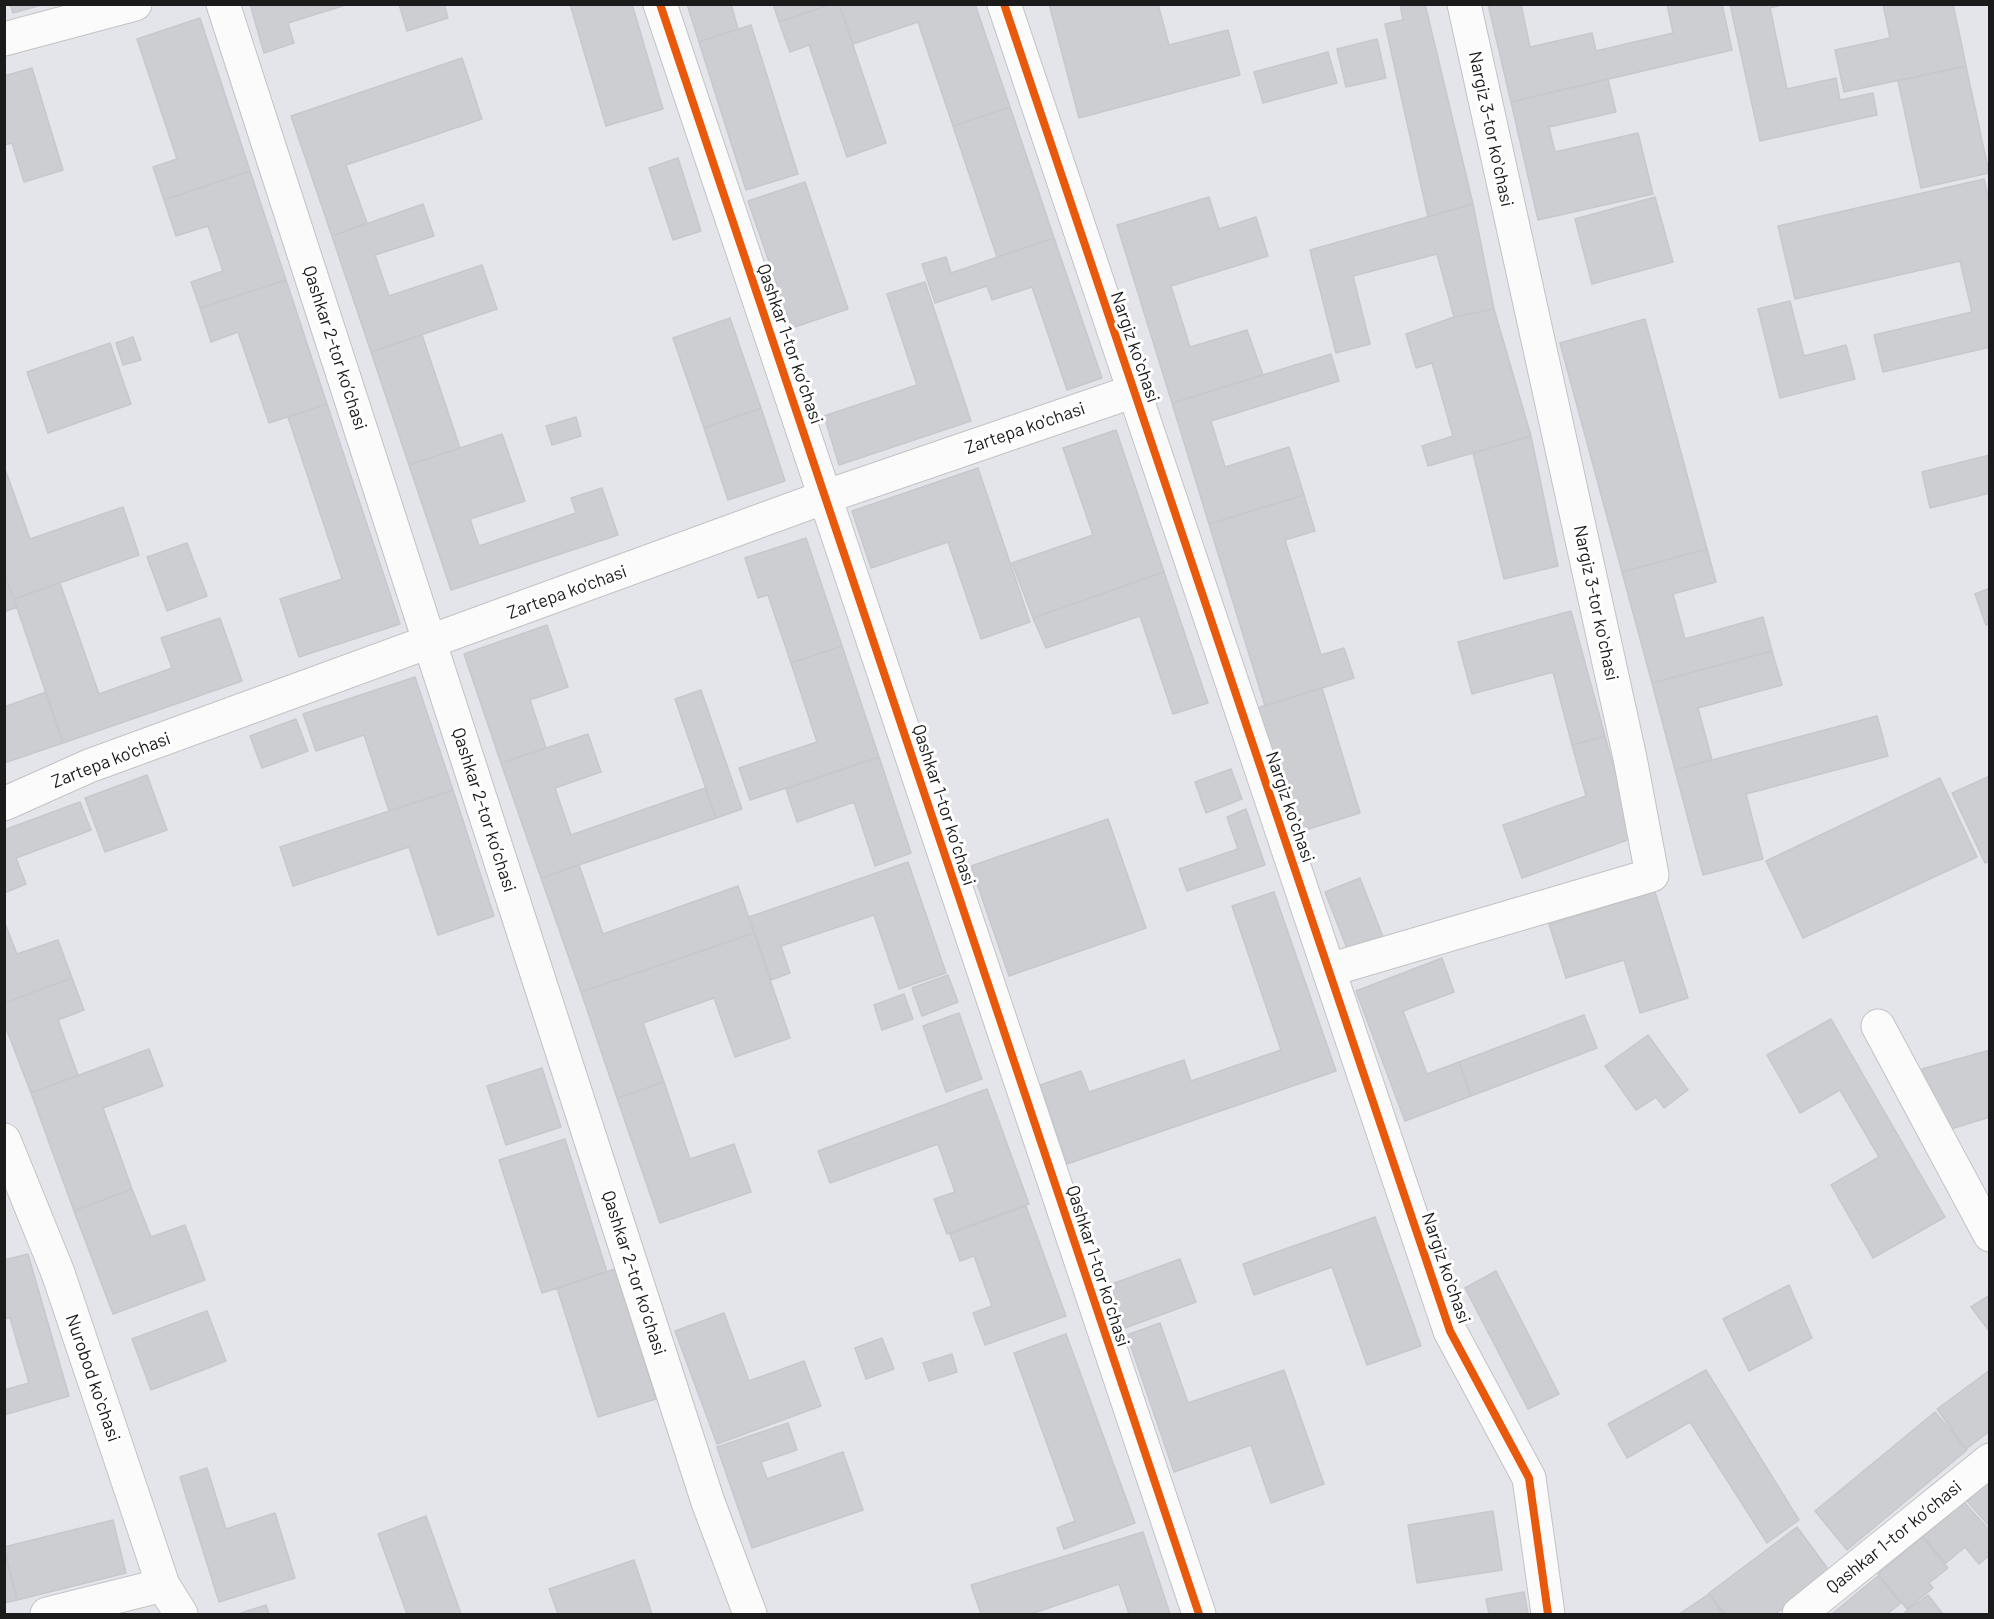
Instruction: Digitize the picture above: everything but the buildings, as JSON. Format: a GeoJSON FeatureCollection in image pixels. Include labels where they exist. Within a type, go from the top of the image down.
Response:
{"type":"FeatureCollection","features":[{"type":"Feature","properties":{"kind":"street"},"geometry":{"type":"LineString","coordinates":[[4,39],[135,4]]}},
{"type":"Feature","properties":{"kind":"street","name":"Qashkar 2-tor koʼchasi"},"geometry":{"type":"LineString","coordinates":[[223,4],[708,1502],[750,1614]]}},
{"type":"Feature","properties":{"kind":"street","name":"Qashkar 1-tor koʼchasi"},"geometry":{"type":"LineString","coordinates":[[660,4],[1199,1614]]}},
{"type":"Feature","properties":{"kind":"street","name":"Nargiz koʻchasi"},"geometry":{"type":"LineString","coordinates":[[1004,4],[1450,1331],[1529,1478],[1548,1614]]}},
{"type":"Feature","properties":{"kind":"street","name":"Nargiz 3-tor koʻchasi"},"geometry":{"type":"LineString","coordinates":[[1329,970],[1652,875],[1630,758],[1464,4]]}},
{"type":"Feature","properties":{"kind":"street","name":"Zartepa ko'chasi"},"geometry":{"type":"LineString","coordinates":[[4,804],[89,766],[825,497],[1134,390]]}},
{"type":"Feature","properties":{"kind":"street"},"geometry":{"type":"LineString","coordinates":[[1878,1026],[1989,1236]]}},
{"type":"Feature","properties":{"kind":"street","name":"Nurobod koʻchasi"},"geometry":{"type":"LineString","coordinates":[[4,1140],[17,1206],[58,1273],[163,1585],[181,1614]]}},
{"type":"Feature","properties":{"kind":"street","name":"Qashkar 1-tor koʼchasi"},"geometry":{"type":"LineString","coordinates":[[1799,1614],[1989,1460]]}},
{"type":"Feature","properties":{"kind":"street"},"geometry":{"type":"LineString","coordinates":[[47,1614],[163,1585]]}},
{"type":"Feature","properties":{"kind":"cycle path"},"geometry":{"type":"LineString","coordinates":[[660,4],[1199,1614]]}},
{"type":"Feature","properties":{"kind":"cycle path"},"geometry":{"type":"LineString","coordinates":[[1004,4],[1450,1331],[1529,1478],[1548,1614]]}}]}
